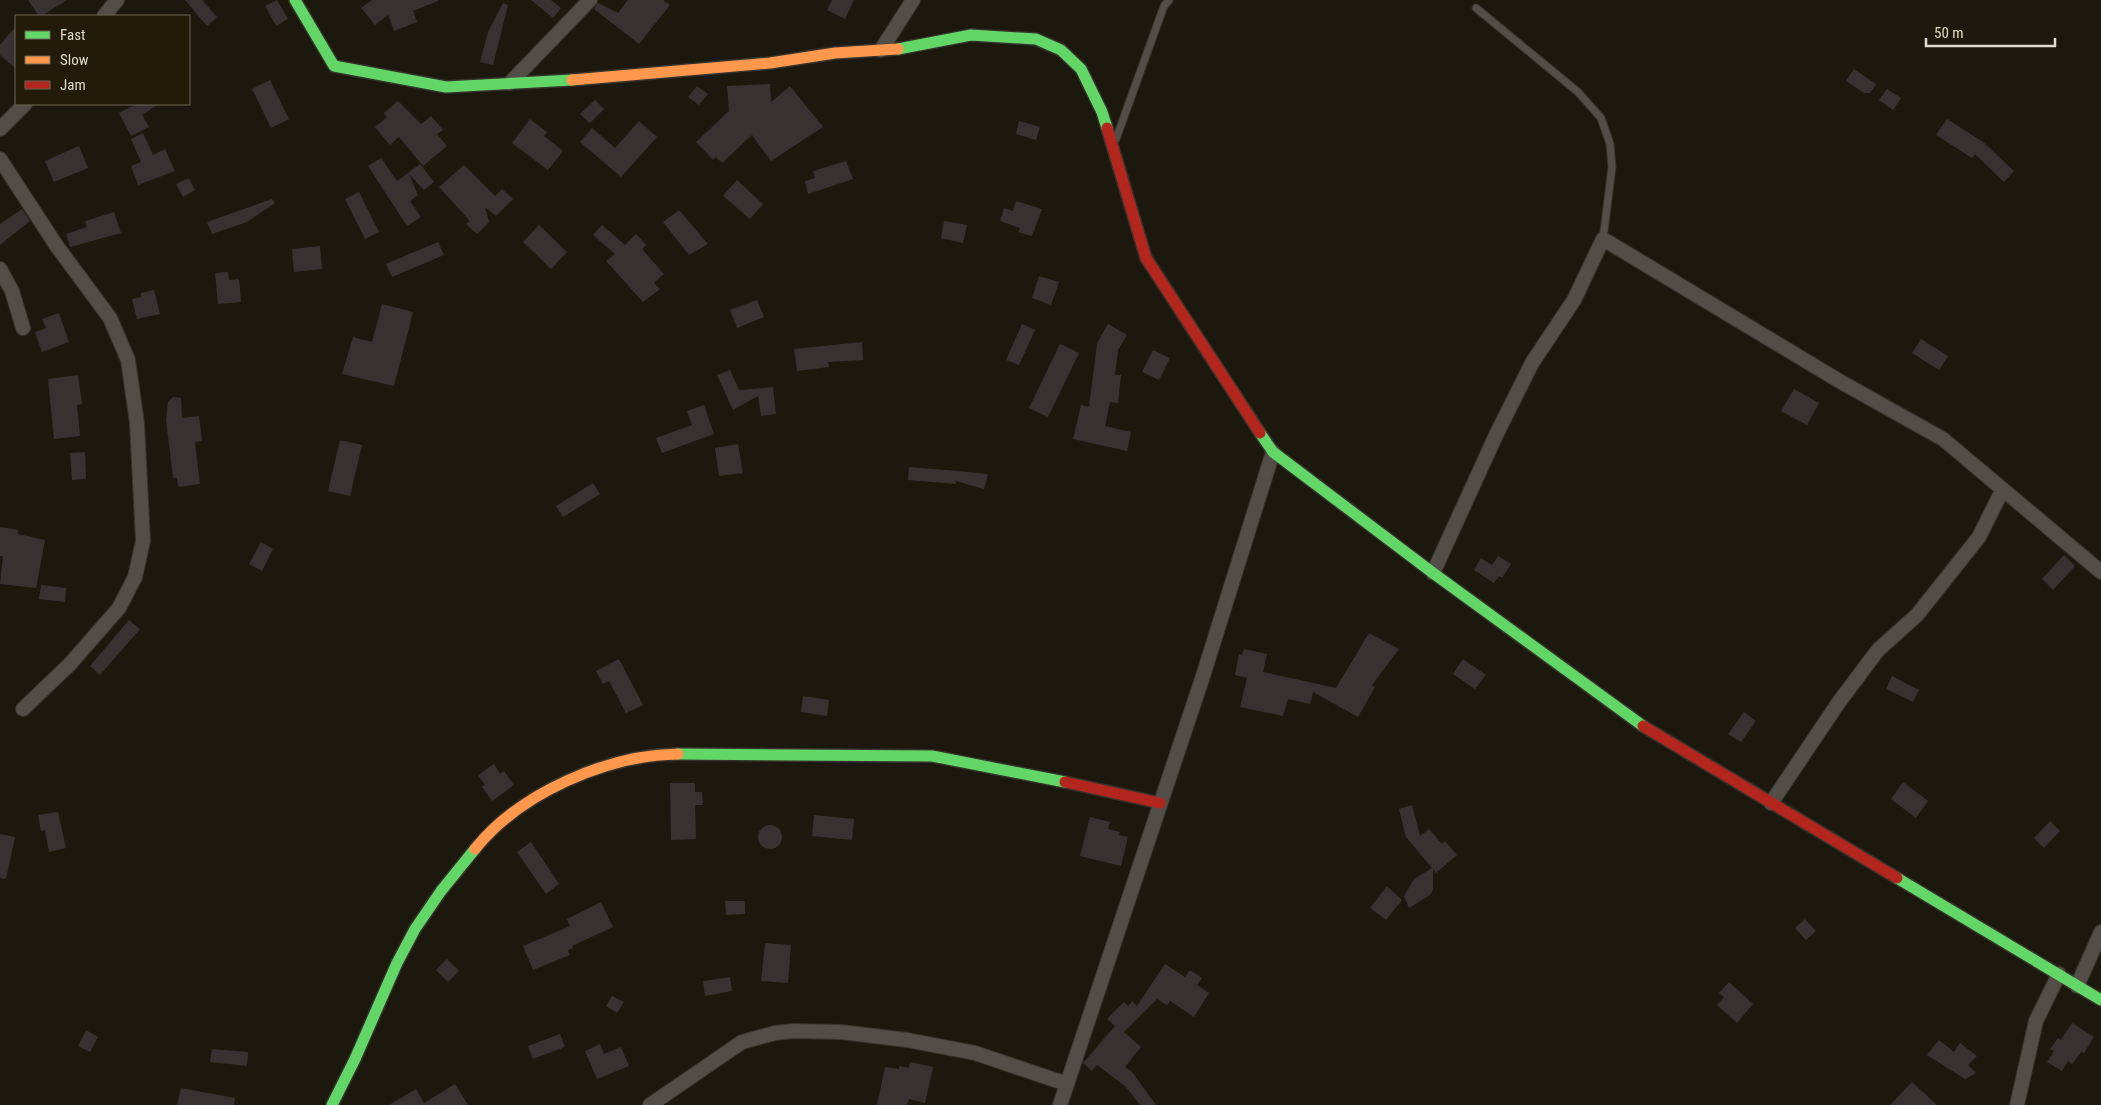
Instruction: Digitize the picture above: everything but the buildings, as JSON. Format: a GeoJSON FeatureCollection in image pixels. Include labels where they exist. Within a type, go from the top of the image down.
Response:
{"type":"FeatureCollection","features":[{"type":"Feature","properties":{"kind":"street"},"geometry":{"type":"LineString","coordinates":[[105,15],[117,0]]}},
{"type":"Feature","properties":{"kind":"street"},"geometry":{"type":"LineString","coordinates":[[295,0],[334,66],[446,87],[632,76],[770,63],[835,53],[904,49],[971,35],[1036,39],[1061,50],[1081,69],[1102,112],[1146,258],[1273,452],[1434,573],[1657,736],[2101,1000]]}},
{"type":"Feature","properties":{"kind":"street"},"geometry":{"type":"LineString","coordinates":[[510,83],[546,48],[590,0]]}},
{"type":"Feature","properties":{"kind":"street"},"geometry":{"type":"LineString","coordinates":[[880,50],[913,0]]}},
{"type":"Feature","properties":{"kind":"street"},"geometry":{"type":"LineString","coordinates":[[0,129],[23,105]]}},
{"type":"Feature","properties":{"kind":"street"},"geometry":{"type":"LineString","coordinates":[[0,158],[56,245],[110,318],[128,360],[137,423],[143,541],[135,577],[119,608],[70,664],[23,709]]}},
{"type":"Feature","properties":{"kind":"street"},"geometry":{"type":"LineString","coordinates":[[1434,573],[1497,433],[1524,380],[1574,300],[1603,239],[1842,382],[1943,439],[2101,572]]}},
{"type":"Feature","properties":{"kind":"street"},"geometry":{"type":"LineString","coordinates":[[0,269],[12,291],[23,328]]}},
{"type":"Feature","properties":{"kind":"street"},"geometry":{"type":"LineString","coordinates":[[1060,1105],[1203,676],[1273,452]]}},
{"type":"Feature","properties":{"kind":"street"},"geometry":{"type":"LineString","coordinates":[[1770,803],[1839,702],[1878,650],[1917,615],[1979,537],[2002,490]]}},
{"type":"Feature","properties":{"kind":"street"},"geometry":{"type":"LineString","coordinates":[[332,1105],[355,1059],[397,963],[415,929],[441,891],[484,838],[522,807],[566,781],[615,764],[640,758],[675,754],[884,754],[932,756],[993,766],[1160,803]]}},
{"type":"Feature","properties":{"kind":"street"},"geometry":{"type":"LineString","coordinates":[[2077,986],[2101,932]]}},
{"type":"Feature","properties":{"kind":"street"},"geometry":{"type":"LineString","coordinates":[[2017,1105],[2036,1022],[2059,974]]}},
{"type":"Feature","properties":{"kind":"street"},"geometry":{"type":"LineString","coordinates":[[650,1105],[742,1042],[775,1033],[793,1032],[841,1032],[907,1040],[975,1053],[1067,1084]]}},
{"type":"Feature","properties":{"kind":"lane"},"geometry":{"type":"LineString","coordinates":[[1112,147],[1161,15],[1169,0]]}},
{"type":"Feature","properties":{"kind":"lane"},"geometry":{"type":"LineString","coordinates":[[1476,8],[1578,92],[1601,118],[1610,144],[1612,167],[1603,239]]}},
{"type":"Feature","properties":{"kind":"traffic: fast"},"geometry":{"type":"LineString","coordinates":[[295,0],[334,66],[446,87],[572,80]]}},
{"type":"Feature","properties":{"kind":"traffic: fast"},"geometry":{"type":"LineString","coordinates":[[898,49],[971,35],[1036,39],[1061,50],[1081,69],[1102,112],[1107,128]]}},
{"type":"Feature","properties":{"kind":"traffic: fast"},"geometry":{"type":"LineString","coordinates":[[1260,433],[1273,452],[1433,573],[1643,726]]}},
{"type":"Feature","properties":{"kind":"traffic: fast"},"geometry":{"type":"LineString","coordinates":[[678,754],[932,756],[1065,782]]}},
{"type":"Feature","properties":{"kind":"traffic: fast"},"geometry":{"type":"LineString","coordinates":[[332,1105],[355,1059],[397,963],[415,929],[441,891],[475,849]]}},
{"type":"Feature","properties":{"kind":"traffic: fast"},"geometry":{"type":"LineString","coordinates":[[1897,878],[2101,1000]]}},
{"type":"Feature","properties":{"kind":"traffic: slow"},"geometry":{"type":"LineString","coordinates":[[572,80],[770,63],[835,53],[898,49]]}},
{"type":"Feature","properties":{"kind":"traffic: slow"},"geometry":{"type":"LineString","coordinates":[[475,849],[494,829],[516,811],[540,795],[567,781],[623,761],[678,754]]}},
{"type":"Feature","properties":{"kind":"traffic: jam"},"geometry":{"type":"LineString","coordinates":[[1107,128],[1146,258],[1260,433]]}},
{"type":"Feature","properties":{"kind":"traffic: jam"},"geometry":{"type":"LineString","coordinates":[[1643,726],[1897,878]]}},
{"type":"Feature","properties":{"kind":"traffic: jam"},"geometry":{"type":"LineString","coordinates":[[1065,782],[1160,803]]}}]}
